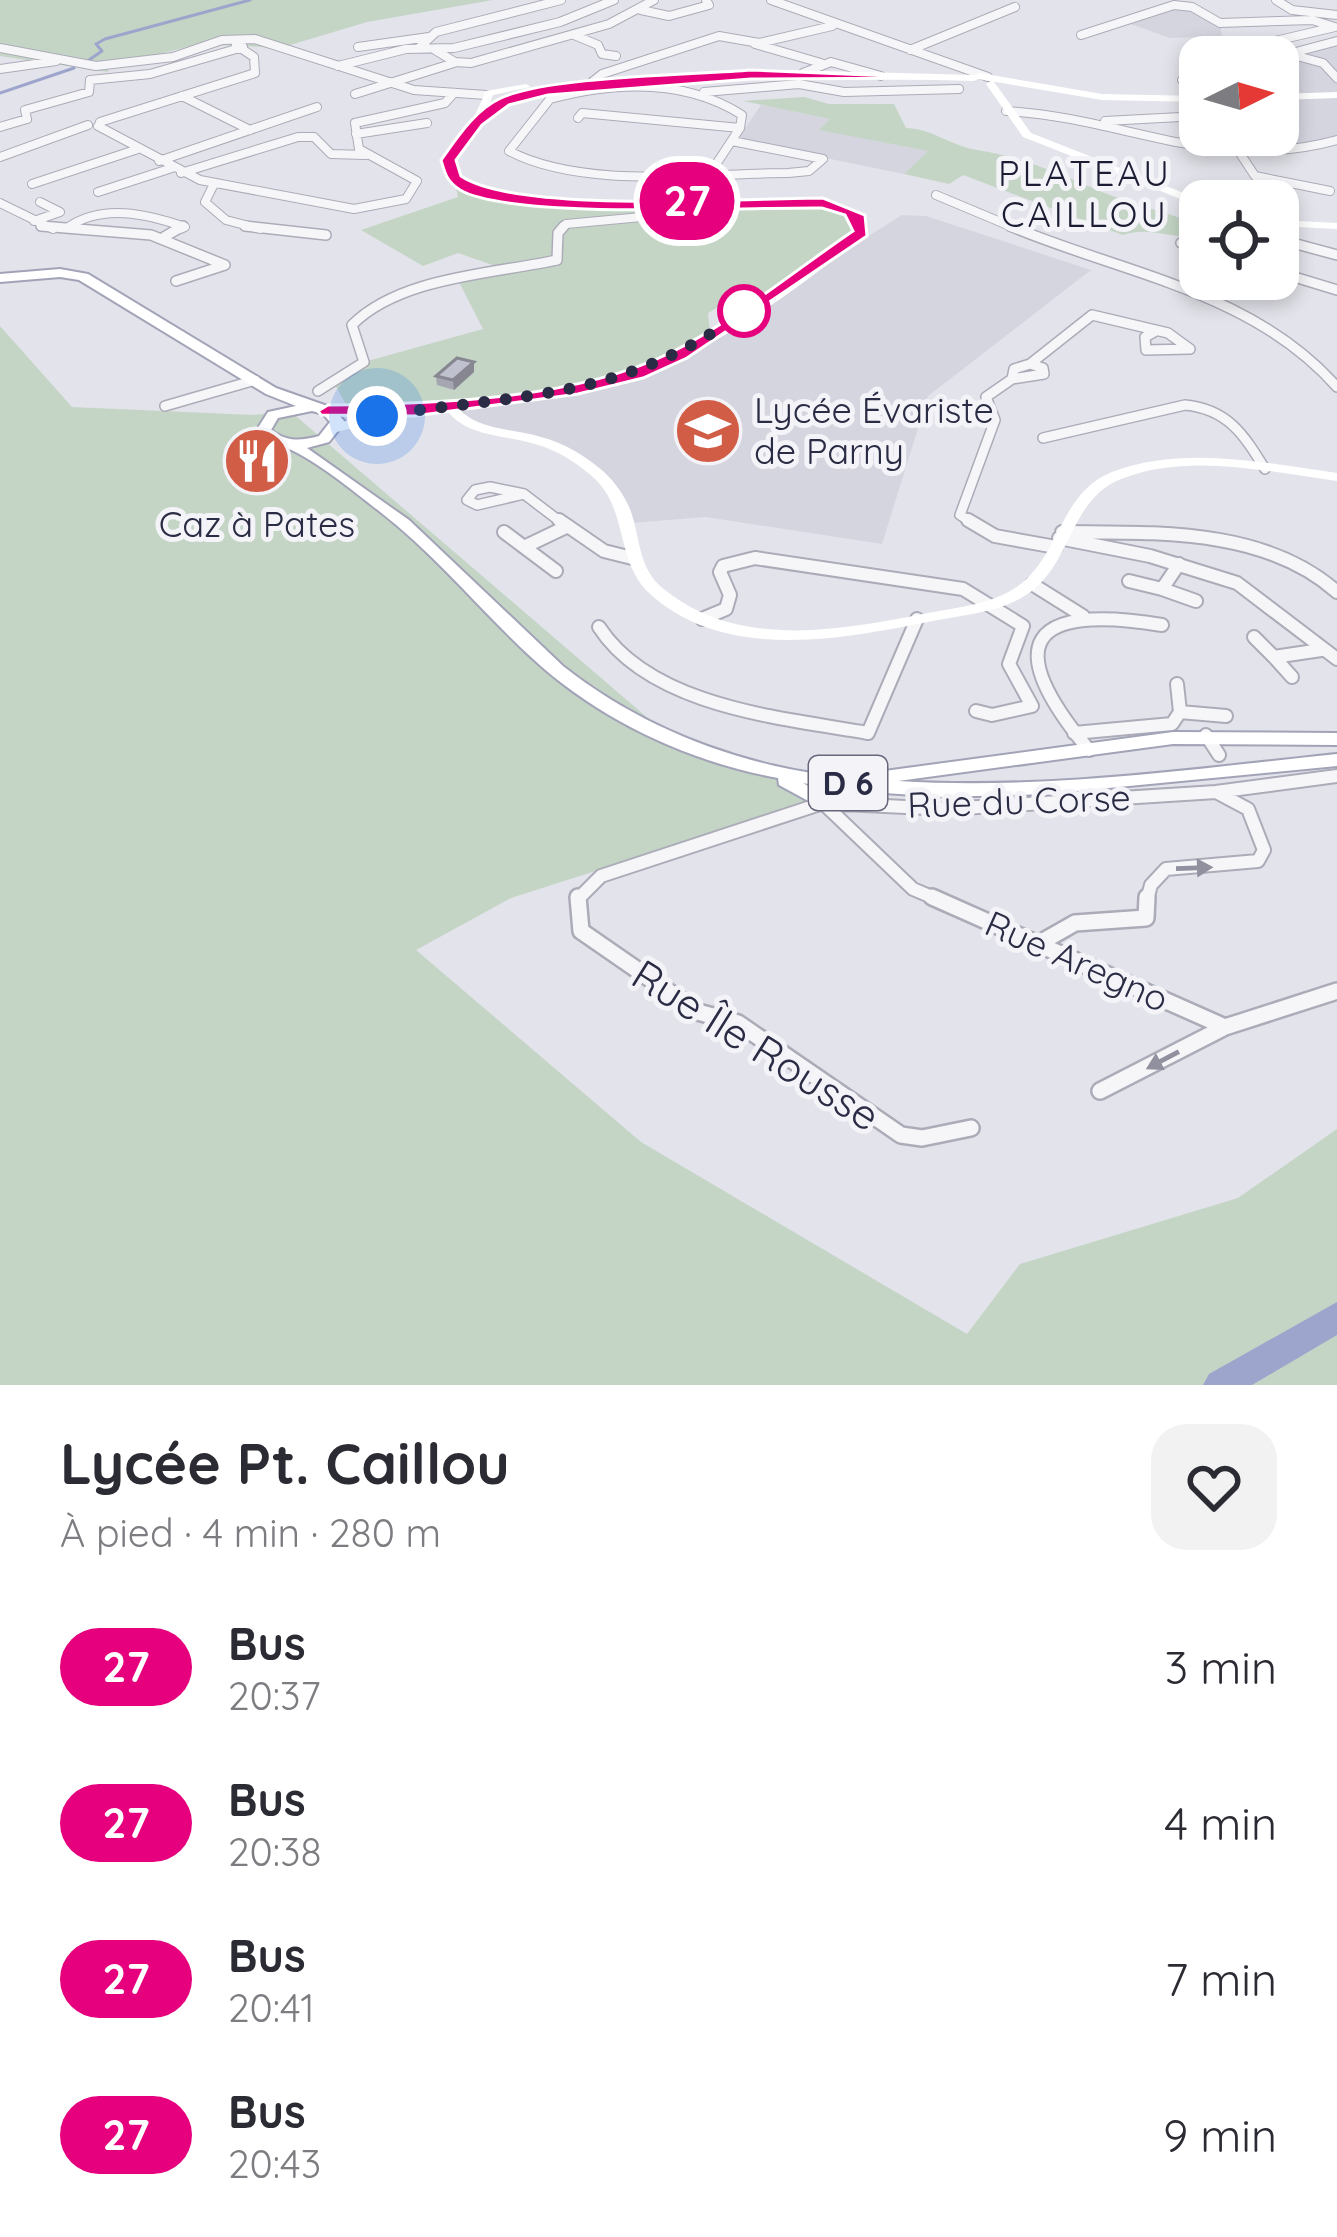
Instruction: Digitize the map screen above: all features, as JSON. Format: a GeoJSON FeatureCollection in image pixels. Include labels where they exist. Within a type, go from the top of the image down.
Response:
{"type":"FeatureCollection","features":[{"type":"Feature","properties":{"kind":"main road"},"geometry":{"type":"LineString","coordinates":[[486,96],[803,73],[1010,82],[1121,99],[1179,97]]}},
{"type":"Feature","properties":{"kind":"main road"},"geometry":{"type":"LineString","coordinates":[[979,80],[1027,135],[1179,194]]}},
{"type":"Feature","properties":{"kind":"main road"},"geometry":{"type":"LineString","coordinates":[[271,391],[277,403],[263,431],[272,440],[290,445],[414,410],[578,388],[652,368],[861,232],[860,218],[823,203],[540,202],[483,194],[460,184],[449,169],[449,160],[477,122],[504,101],[528,91]]}},
{"type":"Feature","properties":{"kind":"main road"},"geometry":{"type":"LineString","coordinates":[[1299,95],[1337,91]]}},
{"type":"Feature","properties":{"kind":"main road"},"geometry":{"type":"LineString","coordinates":[[486,96],[504,101]]}},
{"type":"Feature","properties":{"kind":"main road"},"geometry":{"type":"LineString","coordinates":[[477,122],[486,96]]}},
{"type":"Feature","properties":{"kind":"main road"},"geometry":{"type":"LineString","coordinates":[[1299,224],[1337,226]]}},
{"type":"Feature","properties":{"kind":"main road"},"geometry":{"type":"LineString","coordinates":[[0,278],[59,273],[83,277],[271,391],[319,403],[414,410]]}},
{"type":"Feature","properties":{"kind":"main road"},"geometry":{"type":"LineString","coordinates":[[273,415],[319,403]]}},
{"type":"Feature","properties":{"kind":"main road"},"geometry":{"type":"LineString","coordinates":[[319,403],[330,433]]}},
{"type":"Feature","properties":{"kind":"main road"},"geometry":{"type":"LineString","coordinates":[[449,405],[461,421],[550,445],[597,473],[625,505],[635,572],[656,592],[702,619],[753,632],[823,636],[993,603],[1032,584],[1080,498],[1100,482],[1134,470],[1194,462],[1337,477]]}},
{"type":"Feature","properties":{"kind":"main road","name":"D 6"},"geometry":{"type":"LineString","coordinates":[[330,433],[322,455],[445,545],[553,656],[616,701],[679,732],[770,762],[870,782],[998,782],[1337,751]]}},
{"type":"Feature","properties":{"kind":"main road","name":"D 6"},"geometry":{"type":"LineString","coordinates":[[290,445],[432,548],[543,660],[578,688],[621,716],[732,760],[870,782],[993,791],[1337,760]]}},
{"type":"Feature","properties":{"kind":"main road"},"geometry":{"type":"LineString","coordinates":[[732,760],[805,789],[823,803],[870,782],[1206,735],[1337,739]]}},
{"type":"Feature","properties":{"kind":"street"},"geometry":{"type":"LineString","coordinates":[[358,47],[429,37],[561,0]]}},
{"type":"Feature","properties":{"kind":"street"},"geometry":{"type":"LineString","coordinates":[[338,66],[560,22],[614,0]]}},
{"type":"Feature","properties":{"kind":"street"},"geometry":{"type":"LineString","coordinates":[[355,94],[455,62],[471,63],[573,35],[641,10],[654,0]]}},
{"type":"Feature","properties":{"kind":"street"},"geometry":{"type":"LineString","coordinates":[[641,10],[673,16],[707,6],[706,0]]}},
{"type":"Feature","properties":{"kind":"street"},"geometry":{"type":"LineString","coordinates":[[772,0],[979,80]]}},
{"type":"Feature","properties":{"kind":"street"},"geometry":{"type":"LineString","coordinates":[[1276,0],[1292,10],[1334,19]]}},
{"type":"Feature","properties":{"kind":"street"},"geometry":{"type":"LineString","coordinates":[[516,5],[560,22]]}},
{"type":"Feature","properties":{"kind":"street"},"geometry":{"type":"LineString","coordinates":[[1081,35],[1174,5],[1192,7],[1220,23],[1334,19]]}},
{"type":"Feature","properties":{"kind":"street"},"geometry":{"type":"LineString","coordinates":[[908,50],[1015,8]]}},
{"type":"Feature","properties":{"kind":"street"},"geometry":{"type":"LineString","coordinates":[[1299,36],[1332,30],[1334,19]]}},
{"type":"Feature","properties":{"kind":"street"},"geometry":{"type":"LineString","coordinates":[[835,25],[754,44],[881,76],[889,90]]}},
{"type":"Feature","properties":{"kind":"street"},"geometry":{"type":"LineString","coordinates":[[573,35],[598,45],[602,54],[616,56]]}},
{"type":"Feature","properties":{"kind":"street"},"geometry":{"type":"LineString","coordinates":[[611,87],[592,82],[602,74],[719,36],[759,43]]}},
{"type":"Feature","properties":{"kind":"street"},"geometry":{"type":"LineString","coordinates":[[419,49],[429,37]]}},
{"type":"Feature","properties":{"kind":"street"},"geometry":{"type":"LineString","coordinates":[[1299,51],[1337,40]]}},
{"type":"Feature","properties":{"kind":"street"},"geometry":{"type":"LineString","coordinates":[[0,48],[87,66],[173,57],[211,43],[266,41],[390,83],[486,96]]}},
{"type":"Feature","properties":{"kind":"street"},"geometry":{"type":"LineString","coordinates":[[0,157],[255,73],[256,61],[243,47],[211,43]]}},
{"type":"Feature","properties":{"kind":"street"},"geometry":{"type":"LineString","coordinates":[[0,127],[27,119],[25,110],[88,92],[90,80],[118,73],[150,74],[243,47]]}},
{"type":"Feature","properties":{"kind":"street"},"geometry":{"type":"LineString","coordinates":[[434,49],[455,62]]}},
{"type":"Feature","properties":{"kind":"street"},"geometry":{"type":"LineString","coordinates":[[1299,56],[1337,78]]}},
{"type":"Feature","properties":{"kind":"street"},"geometry":{"type":"LineString","coordinates":[[1299,57],[1318,63],[1337,91]]}},
{"type":"Feature","properties":{"kind":"street"},"geometry":{"type":"LineString","coordinates":[[0,69],[57,60]]}},
{"type":"Feature","properties":{"kind":"street"},"geometry":{"type":"LineString","coordinates":[[803,73],[821,63]]}},
{"type":"Feature","properties":{"kind":"street"},"geometry":{"type":"LineString","coordinates":[[685,93],[799,84],[844,92],[979,80]]}},
{"type":"Feature","properties":{"kind":"street"},"geometry":{"type":"LineString","coordinates":[[640,85],[732,107],[744,119],[711,172]]}},
{"type":"Feature","properties":{"kind":"street"},"geometry":{"type":"LineString","coordinates":[[611,87],[550,99],[508,151],[520,160],[573,171],[800,173],[823,159],[732,141]]}},
{"type":"Feature","properties":{"kind":"street"},"geometry":{"type":"LineString","coordinates":[[95,124],[177,171],[214,184],[354,209],[394,204],[412,194],[417,181],[358,149],[359,121],[445,103],[454,93]]}},
{"type":"Feature","properties":{"kind":"street"},"geometry":{"type":"LineString","coordinates":[[181,95],[250,130]]}},
{"type":"Feature","properties":{"kind":"street"},"geometry":{"type":"LineString","coordinates":[[159,161],[317,107]]}},
{"type":"Feature","properties":{"kind":"street"},"geometry":{"type":"LineString","coordinates":[[1006,111],[1052,111],[1179,146]]}},
{"type":"Feature","properties":{"kind":"street"},"geometry":{"type":"LineString","coordinates":[[578,118],[582,113],[740,128]]}},
{"type":"Feature","properties":{"kind":"street"},"geometry":{"type":"LineString","coordinates":[[1100,123],[1179,117]]}},
{"type":"Feature","properties":{"kind":"street"},"geometry":{"type":"LineString","coordinates":[[356,134],[427,124]]}},
{"type":"Feature","properties":{"kind":"street"},"geometry":{"type":"LineString","coordinates":[[98,192],[303,136],[314,136],[331,154],[367,155]]}},
{"type":"Feature","properties":{"kind":"street"},"geometry":{"type":"LineString","coordinates":[[1299,152],[1337,140]]}},
{"type":"Feature","properties":{"kind":"street"},"geometry":{"type":"LineString","coordinates":[[32,184],[138,149]]}},
{"type":"Feature","properties":{"kind":"street"},"geometry":{"type":"LineString","coordinates":[[1245,156],[1261,179],[1330,191]]}},
{"type":"Feature","properties":{"kind":"street"},"geometry":{"type":"LineString","coordinates":[[214,184],[205,202],[215,215],[265,229],[326,235]]}},
{"type":"Feature","properties":{"kind":"street"},"geometry":{"type":"LineString","coordinates":[[935,195],[1093,260],[1250,313],[1302,346],[1337,387]]}},
{"type":"Feature","properties":{"kind":"street"},"geometry":{"type":"LineString","coordinates":[[319,403],[364,362],[352,337],[352,325],[381,302],[557,260],[558,232],[566,224],[696,212],[704,201]]}},
{"type":"Feature","properties":{"kind":"street"},"geometry":{"type":"LineString","coordinates":[[34,221],[60,212],[40,202]]}},
{"type":"Feature","properties":{"kind":"street"},"geometry":{"type":"LineString","coordinates":[[0,203],[46,229],[118,229],[162,238],[225,265],[176,281]]}},
{"type":"Feature","properties":{"kind":"street"},"geometry":{"type":"LineString","coordinates":[[66,229],[78,219],[110,214],[184,227],[162,238]]}},
{"type":"Feature","properties":{"kind":"street"},"geometry":{"type":"LineString","coordinates":[[1299,245],[1337,255]]}},
{"type":"Feature","properties":{"kind":"street"},"geometry":{"type":"LineString","coordinates":[[1299,278],[1337,290]]}},
{"type":"Feature","properties":{"kind":"street"},"geometry":{"type":"LineString","coordinates":[[1012,379],[1014,369],[1030,364],[1092,315],[1156,331]]}},
{"type":"Feature","properties":{"kind":"street"},"geometry":{"type":"LineString","coordinates":[[1030,364],[1043,368],[1045,374],[1012,379],[986,397],[995,420],[960,515],[995,536],[1059,539],[1194,532],[1322,576],[1337,575]]}},
{"type":"Feature","properties":{"kind":"street"},"geometry":{"type":"LineString","coordinates":[[165,406],[255,380]]}},
{"type":"Feature","properties":{"kind":"street"},"geometry":{"type":"LineString","coordinates":[[1043,438],[1185,405],[1206,406],[1230,416],[1265,469]]}},
{"type":"Feature","properties":{"kind":"street"},"geometry":{"type":"LineString","coordinates":[[524,494],[613,557],[632,558]]}},
{"type":"Feature","properties":{"kind":"street"},"geometry":{"type":"LineString","coordinates":[[524,547],[568,526]]}},
{"type":"Feature","properties":{"kind":"street"},"geometry":{"type":"LineString","coordinates":[[504,532],[556,571]]}},
{"type":"Feature","properties":{"kind":"street"},"geometry":{"type":"LineString","coordinates":[[1059,539],[1179,564],[1237,583],[1337,659]]}},
{"type":"Feature","properties":{"kind":"street"},"geometry":{"type":"LineString","coordinates":[[702,619],[727,609],[730,601],[720,572],[723,566],[755,558],[946,586],[993,603],[1023,626],[1009,664],[1032,706],[992,715],[976,711]]}},
{"type":"Feature","properties":{"kind":"street"},"geometry":{"type":"LineString","coordinates":[[1162,589],[1179,564]]}},
{"type":"Feature","properties":{"kind":"street"},"geometry":{"type":"LineString","coordinates":[[1322,576],[1337,592]]}},
{"type":"Feature","properties":{"kind":"street"},"geometry":{"type":"LineString","coordinates":[[1129,581],[1196,601]]}},
{"type":"Feature","properties":{"kind":"street"},"geometry":{"type":"LineString","coordinates":[[1032,584],[1083,616],[1162,625]]}},
{"type":"Feature","properties":{"kind":"street"},"geometry":{"type":"LineString","coordinates":[[1083,616],[1042,631],[1032,651],[1040,689],[1089,750]]}},
{"type":"Feature","properties":{"kind":"street"},"geometry":{"type":"LineString","coordinates":[[599,627],[622,658],[672,682],[768,713],[868,733],[917,619]]}},
{"type":"Feature","properties":{"kind":"street"},"geometry":{"type":"LineString","coordinates":[[1253,637],[1292,677]]}},
{"type":"Feature","properties":{"kind":"street"},"geometry":{"type":"LineString","coordinates":[[1274,657],[1321,650]]}},
{"type":"Feature","properties":{"kind":"street"},"geometry":{"type":"LineString","coordinates":[[1074,734],[1172,724],[1180,712],[1177,684]]}},
{"type":"Feature","properties":{"kind":"street"},"geometry":{"type":"LineString","coordinates":[[1180,712],[1226,716]]}},
{"type":"Feature","properties":{"kind":"street"},"geometry":{"type":"LineString","coordinates":[[1206,735],[1219,754]]}},
{"type":"Feature","properties":{"kind":"street","name":"Rue du Corse"},"geometry":{"type":"LineString","coordinates":[[577,898],[601,876],[823,803],[947,809],[1216,792],[1235,782],[1337,776]]}},
{"type":"Feature","properties":{"kind":"street"},"geometry":{"type":"LineString","coordinates":[[1247,809],[1274,782]]}},
{"type":"Feature","properties":{"kind":"street"},"geometry":{"type":"LineString","coordinates":[[1038,944],[1058,925],[1071,921],[1146,918],[1145,897],[1156,876],[1166,869],[1258,861],[1264,850],[1247,809],[1216,792]]}},
{"type":"Feature","properties":{"kind":"street","name":"Rue Aregno"},"geometry":{"type":"LineString","coordinates":[[823,803],[913,889],[1225,1027]]}},
{"type":"Feature","properties":{"kind":"street","name":"Rue Île Rousse"},"geometry":{"type":"LineString","coordinates":[[577,898],[581,931],[597,944],[698,1012],[738,1023],[901,1135],[922,1138],[971,1128]]}},
{"type":"Feature","properties":{"kind":"street"},"geometry":{"type":"LineString","coordinates":[[1225,1027],[1337,991]]}},
{"type":"Feature","properties":{"kind":"street","name":"Rue Aregno"},"geometry":{"type":"LineString","coordinates":[[1100,1091],[1225,1027]]}},
{"type":"Feature","properties":{"kind":"shaded area"},"geometry":{"type":"Polygon","coordinates":[[[1182,5],[1220,23],[1222,36],[1170,38],[1122,21],[1182,5]]]}},
{"type":"Feature","properties":{"kind":"shaded area"},"geometry":{"type":"Polygon","coordinates":[[[1337,41],[1337,140],[1299,152],[1299,48],[1337,41]]]}},
{"type":"Feature","properties":{"kind":"shaded area"},"geometry":{"type":"Polygon","coordinates":[[[761,105],[831,119],[821,130],[929,151],[904,174],[737,140],[761,105]]]}},
{"type":"Feature","properties":{"kind":"shaded area","name":"Lycée Évariste de Parny"},"geometry":{"type":"Polygon","coordinates":[[[902,215],[926,216],[1091,270],[928,396],[882,544],[706,517],[631,523],[616,491],[550,445],[469,424],[449,405],[681,354],[902,215]]]}},
{"type":"Feature","properties":{"kind":"green space"},"geometry":{"type":"Polygon","coordinates":[[[0,0],[493,0],[367,22],[280,48],[198,44],[109,67],[108,72],[0,56],[0,0]]]}},
{"type":"Feature","properties":{"kind":"green space"},"geometry":{"type":"Polygon","coordinates":[[[804,97],[829,104],[894,104],[906,128],[1041,167],[1179,218],[1179,236],[1123,235],[963,175],[949,184],[904,174],[928,151],[819,130],[830,119],[743,101],[804,97]]]}},
{"type":"Feature","properties":{"kind":"green space"},"geometry":{"type":"Polygon","coordinates":[[[454,179],[470,189],[514,200],[838,206],[860,218],[861,232],[767,297],[729,301],[708,313],[710,334],[623,378],[414,410],[411,404],[348,408],[334,383],[364,362],[483,329],[459,282],[507,270],[458,253],[423,266],[361,230],[458,197],[454,179]]]}},
{"type":"Feature","properties":{"kind":"green space"},"geometry":{"type":"Polygon","coordinates":[[[0,326],[72,407],[253,415],[290,411],[671,738],[805,789],[808,803],[511,898],[416,950],[641,1142],[967,1334],[1020,1264],[1238,1198],[1337,1129],[1337,1385],[0,1385],[0,326]]]}},
{"type":"Feature","properties":{"kind":"building"},"geometry":{"type":"Polygon","coordinates":[[[457,358],[474,362],[453,380],[436,376],[457,358]]]}},
{"type":"Feature","properties":{"kind":"waterway"},"geometry":{"type":"LineString","coordinates":[[86,62],[102,51],[96,44],[105,39],[250,0]]}},
{"type":"Feature","properties":{"kind":"waterway"},"geometry":{"type":"LineString","coordinates":[[0,93],[74,68]]}},
{"type":"Feature","properties":{"kind":"waterway"},"geometry":{"type":"LineString","coordinates":[[1221,1385],[1337,1317]]}},
{"type":"Feature","properties":{"kind":"bus line","name":"27"},"geometry":{"type":"LineString","coordinates":[[328,411],[414,410],[623,379],[681,354],[861,232],[860,218],[823,203],[540,202],[498,198],[470,189],[454,178],[449,160],[477,122],[504,101],[548,91],[751,74],[932,78]]}},
{"type":"Feature","properties":{"kind":"place","name":"Lycée Évariste de Parny"},"geometry":{"type":"Point","coordinates":[708,431]}},
{"type":"Feature","properties":{"kind":"place","name":"Caz à Pates"},"geometry":{"type":"Point","coordinates":[257,461]}},
{"type":"Feature","properties":{"kind":"district","name":"PLATEAU CAILLOU"},"geometry":{"type":"Point","coordinates":[1085,194]}},
{"type":"Feature","properties":{"kind":"route"},"geometry":{"type":"LineString","coordinates":[[377,416],[623,379],[681,354],[744,311]]}}]}
